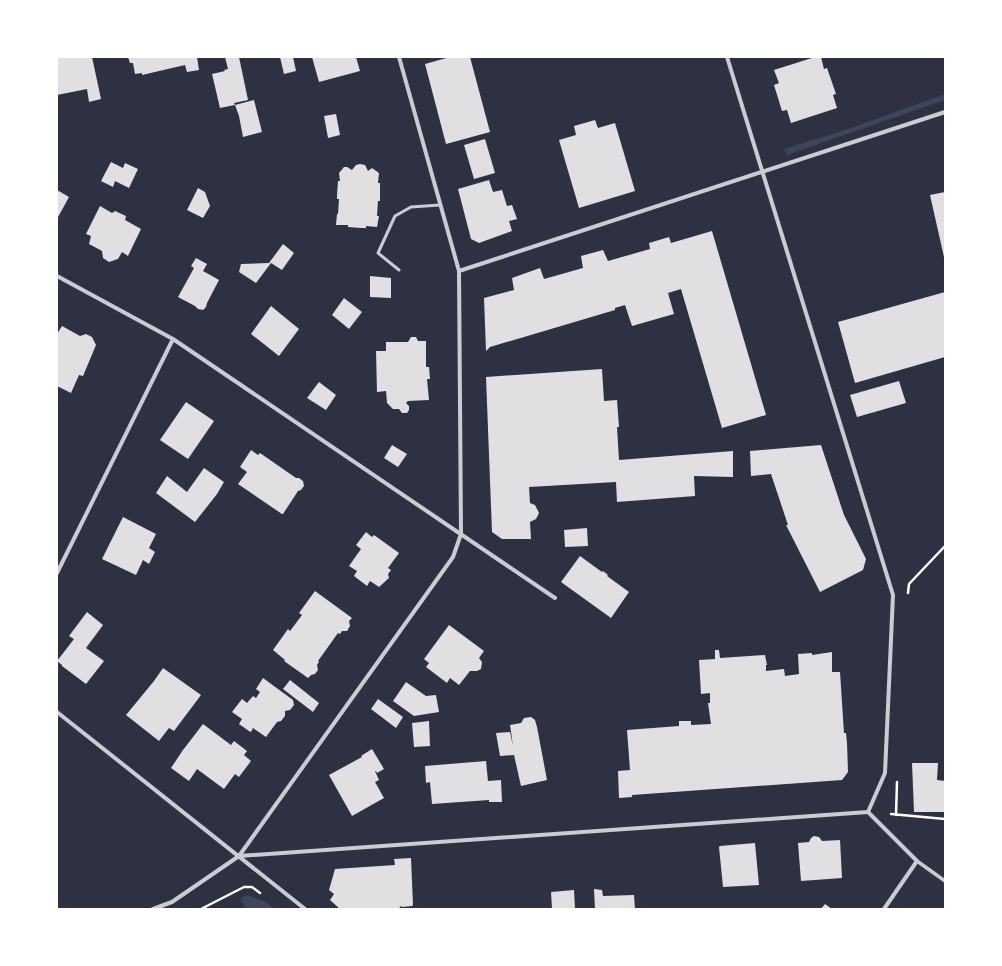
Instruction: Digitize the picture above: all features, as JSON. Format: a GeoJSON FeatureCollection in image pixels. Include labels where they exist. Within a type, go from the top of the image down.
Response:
{"type":"FeatureCollection","features":[{"type":"Feature","properties":{"kind":"street"},"geometry":{"type":"LineString","coordinates":[[153,909],[172,902],[239,856],[453,557],[461,534],[459,271],[399,57]]}},
{"type":"Feature","properties":{"kind":"street"},"geometry":{"type":"LineString","coordinates":[[727,57],[893,595],[884,773],[868,812]]}},
{"type":"Feature","properties":{"kind":"street"},"geometry":{"type":"LineString","coordinates":[[459,271],[945,112]]}},
{"type":"Feature","properties":{"kind":"street"},"geometry":{"type":"LineString","coordinates":[[57,276],[173,339],[555,598]]}},
{"type":"Feature","properties":{"kind":"street"},"geometry":{"type":"LineString","coordinates":[[57,573],[173,339]]}},
{"type":"Feature","properties":{"kind":"street"},"geometry":{"type":"LineString","coordinates":[[57,712],[305,909]]}},
{"type":"Feature","properties":{"kind":"street"},"geometry":{"type":"LineString","coordinates":[[239,856],[868,812],[917,861],[945,881]]}},
{"type":"Feature","properties":{"kind":"street"},"geometry":{"type":"LineString","coordinates":[[884,909],[917,861]]}},
{"type":"Feature","properties":{"kind":"lane"},"geometry":{"type":"LineString","coordinates":[[399,270],[378,253],[387,230],[395,216],[411,207],[440,205]]}},
{"type":"Feature","properties":{"kind":"path"},"geometry":{"type":"LineString","coordinates":[[909,584],[945,546]]}},
{"type":"Feature","properties":{"kind":"path"},"geometry":{"type":"LineString","coordinates":[[868,812],[945,818]]}},
{"type":"Feature","properties":{"kind":"path"},"geometry":{"type":"LineString","coordinates":[[201,909],[244,887],[252,887],[264,896]]}},
{"type":"Feature","properties":{"kind":"shaded area"},"geometry":{"type":"Polygon","coordinates":[[[945,94],[945,100],[787,155],[784,149],[848,129],[945,94]]]}},
{"type":"Feature","properties":{"kind":"shaded area"},"geometry":{"type":"Polygon","coordinates":[[[248,895],[264,901],[275,909],[246,909],[240,898],[248,895]]]}},
{"type":"Feature","properties":{"kind":"building"},"geometry":{"type":"Polygon","coordinates":[[[92,57],[101,99],[89,102],[87,89],[57,95],[57,58],[92,57]]]}},
{"type":"Feature","properties":{"kind":"building"},"geometry":{"type":"Polygon","coordinates":[[[128,57],[197,57],[199,70],[187,72],[185,65],[142,75],[142,73],[135,74],[133,63],[130,63],[128,57]]]}},
{"type":"Feature","properties":{"kind":"building"},"geometry":{"type":"Polygon","coordinates":[[[225,57],[239,57],[248,100],[234,103],[235,105],[220,108],[212,74],[228,69],[225,57]]]}},
{"type":"Feature","properties":{"kind":"building"},"geometry":{"type":"Polygon","coordinates":[[[280,57],[293,57],[296,71],[284,74],[280,57]]]}},
{"type":"Feature","properties":{"kind":"building"},"geometry":{"type":"Polygon","coordinates":[[[312,57],[356,57],[360,71],[319,82],[312,57]]]}},
{"type":"Feature","properties":{"kind":"building"},"geometry":{"type":"Polygon","coordinates":[[[450,57],[470,57],[490,132],[446,144],[425,64],[450,57]]]}},
{"type":"Feature","properties":{"kind":"building"},"geometry":{"type":"Polygon","coordinates":[[[815,57],[821,57],[824,69],[827,68],[836,94],[833,95],[837,108],[791,123],[787,110],[782,111],[774,85],[779,83],[774,70],[815,57]]]}},
{"type":"Feature","properties":{"kind":"building"},"geometry":{"type":"Polygon","coordinates":[[[254,100],[262,132],[243,137],[239,116],[235,105],[254,100]]]}},
{"type":"Feature","properties":{"kind":"building"},"geometry":{"type":"Polygon","coordinates":[[[336,114],[340,135],[328,138],[324,116],[336,114]]]}},
{"type":"Feature","properties":{"kind":"building"},"geometry":{"type":"Polygon","coordinates":[[[595,120],[598,128],[615,123],[635,191],[579,208],[559,140],[576,135],[574,126],[595,120]]]}},
{"type":"Feature","properties":{"kind":"building"},"geometry":{"type":"Polygon","coordinates":[[[485,139],[495,173],[474,179],[464,145],[485,139]]]}},
{"type":"Feature","properties":{"kind":"building"},"geometry":{"type":"Polygon","coordinates":[[[111,162],[123,168],[125,163],[138,169],[129,188],[115,181],[113,187],[101,181],[111,162]]]}},
{"type":"Feature","properties":{"kind":"building"},"geometry":{"type":"Polygon","coordinates":[[[356,165],[365,165],[368,171],[372,168],[379,173],[378,183],[380,183],[380,201],[378,201],[377,216],[379,216],[377,227],[366,226],[366,228],[361,228],[348,227],[348,225],[336,225],[339,199],[337,199],[337,195],[338,181],[340,181],[339,173],[344,167],[352,170],[356,165]]]}},
{"type":"Feature","properties":{"kind":"building"},"geometry":{"type":"Polygon","coordinates":[[[489,180],[493,192],[502,190],[507,206],[512,205],[517,219],[509,221],[512,231],[479,243],[471,239],[458,189],[489,180]]]}},
{"type":"Feature","properties":{"kind":"building"},"geometry":{"type":"Polygon","coordinates":[[[198,188],[205,192],[210,206],[203,218],[187,210],[198,188]]]}},
{"type":"Feature","properties":{"kind":"building"},"geometry":{"type":"Polygon","coordinates":[[[57,190],[69,197],[57,219],[57,190]]]}},
{"type":"Feature","properties":{"kind":"building"},"geometry":{"type":"Polygon","coordinates":[[[945,192],[945,257],[944,257],[930,195],[945,192]]]}},
{"type":"Feature","properties":{"kind":"building"},"geometry":{"type":"Polygon","coordinates":[[[100,206],[112,213],[115,211],[126,216],[125,220],[141,229],[128,256],[122,252],[118,259],[109,262],[103,258],[102,251],[89,244],[91,236],[86,234],[100,206]]]}},
{"type":"Feature","properties":{"kind":"building"},"geometry":{"type":"Polygon","coordinates":[[[712,231],[766,415],[722,428],[681,289],[668,293],[674,314],[632,326],[625,305],[615,308],[615,310],[490,347],[486,351],[484,298],[514,290],[512,278],[540,268],[544,279],[583,268],[581,256],[603,250],[608,261],[650,249],[649,243],[669,237],[671,243],[712,231]]]}},
{"type":"Feature","properties":{"kind":"building"},"geometry":{"type":"Polygon","coordinates":[[[283,244],[294,253],[282,270],[271,263],[256,283],[239,272],[241,264],[269,263],[283,244]]]}},
{"type":"Feature","properties":{"kind":"building"},"geometry":{"type":"Polygon","coordinates":[[[196,258],[207,264],[203,271],[219,280],[206,307],[203,310],[198,309],[178,297],[194,268],[191,266],[196,258]]]}},
{"type":"Feature","properties":{"kind":"building"},"geometry":{"type":"Polygon","coordinates":[[[370,276],[391,278],[391,298],[370,297],[370,276]]]}},
{"type":"Feature","properties":{"kind":"building"},"geometry":{"type":"Polygon","coordinates":[[[945,292],[945,357],[855,383],[838,322],[945,292]]]}},
{"type":"Feature","properties":{"kind":"building"},"geometry":{"type":"Polygon","coordinates":[[[344,298],[362,312],[349,329],[332,315],[344,298]]]}},
{"type":"Feature","properties":{"kind":"building"},"geometry":{"type":"Polygon","coordinates":[[[271,306],[299,329],[279,356],[251,334],[271,306]]]}},
{"type":"Feature","properties":{"kind":"building"},"geometry":{"type":"Polygon","coordinates":[[[62,326],[80,336],[86,334],[92,337],[96,345],[83,376],[79,375],[71,393],[57,386],[57,334],[62,326]]]}},
{"type":"Feature","properties":{"kind":"building"},"geometry":{"type":"Polygon","coordinates":[[[411,337],[416,337],[418,341],[426,341],[426,367],[429,367],[430,379],[427,379],[429,400],[408,401],[406,403],[409,406],[409,410],[407,413],[402,413],[399,409],[393,409],[387,403],[386,391],[377,392],[376,351],[386,351],[386,342],[408,342],[411,337]]]}},
{"type":"Feature","properties":{"kind":"building"},"geometry":{"type":"Polygon","coordinates":[[[602,369],[604,401],[617,400],[619,460],[733,451],[733,477],[694,476],[695,496],[617,502],[616,482],[529,487],[530,503],[535,505],[539,513],[536,519],[530,522],[531,539],[502,539],[492,532],[486,377],[602,369]]]}},
{"type":"Feature","properties":{"kind":"building"},"geometry":{"type":"Polygon","coordinates":[[[899,381],[906,403],[857,417],[850,395],[899,381]]]}},
{"type":"Feature","properties":{"kind":"building"},"geometry":{"type":"Polygon","coordinates":[[[319,382],[336,395],[326,410],[307,398],[319,382]]]}},
{"type":"Feature","properties":{"kind":"building"},"geometry":{"type":"Polygon","coordinates":[[[186,402],[214,421],[188,459],[160,440],[186,402]]]}},
{"type":"Feature","properties":{"kind":"building"},"geometry":{"type":"Polygon","coordinates":[[[392,445],[407,454],[398,467],[384,458],[392,445]]]}},
{"type":"Feature","properties":{"kind":"building"},"geometry":{"type":"Polygon","coordinates":[[[821,445],[844,515],[866,559],[863,570],[820,592],[786,525],[788,525],[771,474],[751,476],[750,451],[821,445]]]}},
{"type":"Feature","properties":{"kind":"building"},"geometry":{"type":"Polygon","coordinates":[[[251,450],[258,455],[260,453],[296,478],[303,481],[304,486],[298,491],[283,514],[238,484],[247,472],[240,467],[251,450]]]}},
{"type":"Feature","properties":{"kind":"building"},"geometry":{"type":"Polygon","coordinates":[[[204,468],[224,482],[217,494],[195,522],[156,493],[167,476],[187,492],[204,468]]]}},
{"type":"Feature","properties":{"kind":"building"},"geometry":{"type":"Polygon","coordinates":[[[123,517],[156,534],[149,548],[155,552],[149,564],[143,560],[136,575],[102,559],[123,517]]]}},
{"type":"Feature","properties":{"kind":"building"},"geometry":{"type":"Polygon","coordinates":[[[587,528],[588,546],[565,547],[564,530],[587,528]]]}},
{"type":"Feature","properties":{"kind":"building"},"geometry":{"type":"Polygon","coordinates":[[[366,532],[372,537],[374,535],[399,553],[388,568],[391,570],[388,574],[389,578],[379,587],[370,581],[367,586],[354,576],[357,571],[349,566],[361,549],[356,545],[366,532]]]}},
{"type":"Feature","properties":{"kind":"building"},"geometry":{"type":"Polygon","coordinates":[[[580,556],[602,572],[603,571],[608,575],[607,576],[629,592],[611,618],[561,582],[580,556]]]}},
{"type":"Feature","properties":{"kind":"building"},"geometry":{"type":"Polygon","coordinates":[[[315,591],[352,618],[349,621],[350,626],[347,631],[342,631],[340,634],[338,633],[318,661],[318,670],[315,674],[308,678],[284,661],[285,660],[273,650],[288,629],[290,631],[302,615],[299,613],[315,591]]]}},
{"type":"Feature","properties":{"kind":"building"},"geometry":{"type":"Polygon","coordinates":[[[87,612],[103,625],[86,648],[104,661],[86,684],[57,661],[74,639],[69,636],[87,612]]]}},
{"type":"Feature","properties":{"kind":"building"},"geometry":{"type":"Polygon","coordinates":[[[449,625],[484,651],[479,658],[482,662],[481,669],[477,671],[470,671],[459,685],[450,678],[447,683],[426,667],[429,663],[424,659],[449,625]]]}},
{"type":"Feature","properties":{"kind":"building"},"geometry":{"type":"Polygon","coordinates":[[[715,650],[719,650],[720,658],[765,655],[767,665],[766,671],[784,669],[785,676],[799,674],[798,654],[812,653],[812,655],[832,652],[832,672],[840,672],[844,733],[846,733],[847,743],[848,772],[842,780],[632,795],[632,797],[619,798],[618,771],[630,770],[627,730],[679,726],[679,721],[691,721],[691,725],[711,724],[708,703],[710,703],[710,693],[701,694],[699,660],[715,659],[715,650]]]}},
{"type":"Feature","properties":{"kind":"building"},"geometry":{"type":"Polygon","coordinates":[[[163,668],[201,695],[174,731],[169,728],[159,741],[126,715],[163,668]]]}},
{"type":"Feature","properties":{"kind":"building"},"geometry":{"type":"Polygon","coordinates":[[[263,678],[293,700],[294,705],[290,710],[285,711],[285,716],[281,721],[277,722],[266,737],[253,728],[251,732],[239,724],[242,719],[232,712],[242,699],[247,703],[253,696],[256,698],[260,692],[256,689],[263,678]]]}},
{"type":"Feature","properties":{"kind":"building"},"geometry":{"type":"Polygon","coordinates":[[[290,680],[319,703],[313,712],[283,689],[290,680]]]}},
{"type":"Feature","properties":{"kind":"building"},"geometry":{"type":"Polygon","coordinates":[[[406,682],[426,696],[436,695],[439,712],[414,716],[393,701],[406,682]]]}},
{"type":"Feature","properties":{"kind":"building"},"geometry":{"type":"Polygon","coordinates":[[[378,699],[403,717],[396,728],[371,709],[378,699]]]}},
{"type":"Feature","properties":{"kind":"building"},"geometry":{"type":"Polygon","coordinates":[[[531,717],[535,720],[537,727],[547,780],[521,786],[514,755],[500,756],[496,733],[510,732],[513,746],[510,725],[521,723],[524,718],[531,717]]]}},
{"type":"Feature","properties":{"kind":"building"},"geometry":{"type":"Polygon","coordinates":[[[429,721],[430,746],[414,747],[412,723],[429,721]]]}},
{"type":"Feature","properties":{"kind":"building"},"geometry":{"type":"Polygon","coordinates":[[[203,724],[231,745],[234,741],[247,751],[244,755],[251,761],[239,777],[235,774],[224,789],[197,769],[189,781],[171,768],[203,724]]]}},
{"type":"Feature","properties":{"kind":"building"},"geometry":{"type":"Polygon","coordinates":[[[372,749],[384,769],[377,773],[375,771],[379,780],[375,782],[384,798],[352,816],[329,775],[362,757],[361,756],[372,749]]]}},
{"type":"Feature","properties":{"kind":"building"},"geometry":{"type":"Polygon","coordinates":[[[486,761],[488,781],[501,780],[502,802],[489,802],[489,800],[432,804],[430,782],[426,783],[425,766],[486,761]]]}},
{"type":"Feature","properties":{"kind":"building"},"geometry":{"type":"Polygon","coordinates":[[[912,763],[938,763],[937,780],[945,781],[945,812],[914,812],[912,763]]]}},
{"type":"Feature","properties":{"kind":"building"},"geometry":{"type":"Polygon","coordinates":[[[814,836],[819,837],[822,841],[840,840],[842,878],[801,881],[798,843],[809,842],[814,836]]]}},
{"type":"Feature","properties":{"kind":"building"},"geometry":{"type":"Polygon","coordinates":[[[755,843],[759,885],[723,887],[719,847],[755,843]]]}},
{"type":"Feature","properties":{"kind":"building"},"geometry":{"type":"Polygon","coordinates":[[[411,858],[412,906],[401,906],[398,909],[340,909],[330,900],[334,894],[329,890],[335,869],[395,865],[394,859],[411,858]]]}},
{"type":"Feature","properties":{"kind":"building"},"geometry":{"type":"Polygon","coordinates":[[[594,889],[602,890],[603,896],[634,895],[635,909],[595,909],[594,889]]]}},
{"type":"Feature","properties":{"kind":"building"},"geometry":{"type":"Polygon","coordinates":[[[574,890],[575,909],[552,909],[551,892],[574,890]]]}},
{"type":"Feature","properties":{"kind":"building"},"geometry":{"type":"Polygon","coordinates":[[[825,904],[832,909],[821,909],[825,904]]]}}]}
